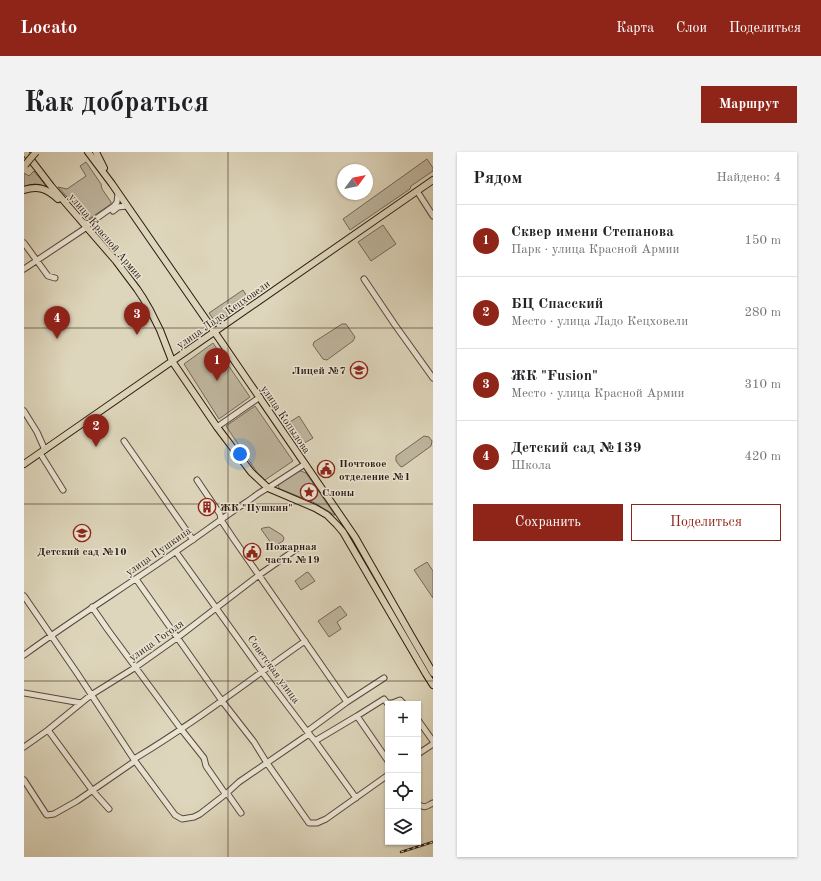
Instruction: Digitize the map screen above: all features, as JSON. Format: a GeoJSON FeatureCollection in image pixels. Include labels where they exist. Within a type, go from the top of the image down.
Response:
{"type":"FeatureCollection","features":[{"type":"Feature","properties":{"kind":"main road","name":"улица Красной Армии"},"geometry":{"type":"LineString","coordinates":[[25,152],[39,171],[119,264],[143,298],[160,330],[172,361],[217,427],[251,472],[268,488],[315,508],[337,525],[350,544],[433,685]]}},
{"type":"Feature","properties":{"kind":"main road"},"geometry":{"type":"LineString","coordinates":[[25,165],[36,152]]}},
{"type":"Feature","properties":{"kind":"main road","name":"улица Копылова"},"geometry":{"type":"LineString","coordinates":[[88,152],[112,184]]}},
{"type":"Feature","properties":{"kind":"main road","name":"улица Копылова"},"geometry":{"type":"LineString","coordinates":[[96,152],[118,194],[260,397],[355,537],[433,673]]}},
{"type":"Feature","properties":{"kind":"main road","name":"улица Ладо Кецховели"},"geometry":{"type":"LineString","coordinates":[[24,464],[433,180]]}},
{"type":"Feature","properties":{"kind":"main road"},"geometry":{"type":"LineString","coordinates":[[24,190],[36,187],[42,188],[54,195],[76,215]]}},
{"type":"Feature","properties":{"kind":"street"},"geometry":{"type":"LineString","coordinates":[[417,191],[433,216]]}},
{"type":"Feature","properties":{"kind":"street"},"geometry":{"type":"LineString","coordinates":[[82,222],[88,224],[114,206],[118,194]]}},
{"type":"Feature","properties":{"kind":"street"},"geometry":{"type":"LineString","coordinates":[[24,269],[89,229],[116,208],[127,206]]}},
{"type":"Feature","properties":{"kind":"street"},"geometry":{"type":"LineString","coordinates":[[24,243],[48,276],[55,278]]}},
{"type":"Feature","properties":{"kind":"street"},"geometry":{"type":"LineString","coordinates":[[364,279],[433,378]]}},
{"type":"Feature","properties":{"kind":"street"},"geometry":{"type":"LineString","coordinates":[[217,427],[260,397]]}},
{"type":"Feature","properties":{"kind":"street"},"geometry":{"type":"LineString","coordinates":[[24,411],[37,432],[42,452],[63,490]]}},
{"type":"Feature","properties":{"kind":"street"},"geometry":{"type":"LineString","coordinates":[[124,441],[192,540]]}},
{"type":"Feature","properties":{"kind":"street","name":"улица Пушкина"},"geometry":{"type":"LineString","coordinates":[[24,655],[92,607],[176,552],[262,491],[305,464]]}},
{"type":"Feature","properties":{"kind":"street"},"geometry":{"type":"LineString","coordinates":[[197,480],[220,514],[221,520],[235,542],[347,702]]}},
{"type":"Feature","properties":{"kind":"street","name":"улица Гоголя"},"geometry":{"type":"LineString","coordinates":[[24,746],[48,730],[81,703],[177,638],[259,575],[298,548]]}},
{"type":"Feature","properties":{"kind":"street","name":"Советская улица"},"geometry":{"type":"LineString","coordinates":[[176,552],[262,672],[315,741],[356,798]]}},
{"type":"Feature","properties":{"kind":"street"},"geometry":{"type":"LineString","coordinates":[[136,579],[222,701],[254,742],[309,823],[317,823],[326,819],[385,777]]}},
{"type":"Feature","properties":{"kind":"street"},"geometry":{"type":"LineString","coordinates":[[24,596],[134,760],[175,815],[182,819],[194,817],[200,814],[239,782],[309,734],[309,730],[347,702],[384,678]]}},
{"type":"Feature","properties":{"kind":"street"},"geometry":{"type":"LineString","coordinates":[[92,607],[204,758],[206,766],[241,813]]}},
{"type":"Feature","properties":{"kind":"street"},"geometry":{"type":"LineString","coordinates":[[24,780],[46,814],[54,814],[77,801],[134,760],[222,701],[304,641]]}},
{"type":"Feature","properties":{"kind":"street"},"geometry":{"type":"LineString","coordinates":[[24,693],[81,703]]}},
{"type":"Feature","properties":{"kind":"street"},"geometry":{"type":"LineString","coordinates":[[315,741],[384,699],[386,701]]}},
{"type":"Feature","properties":{"kind":"street"},"geometry":{"type":"LineString","coordinates":[[357,716],[385,757]]}},
{"type":"Feature","properties":{"kind":"street"},"geometry":{"type":"LineString","coordinates":[[421,724],[433,742],[421,752]]}},
{"type":"Feature","properties":{"kind":"street"},"geometry":{"type":"LineString","coordinates":[[48,730],[92,790],[109,809]]}},
{"type":"Feature","properties":{"kind":"street"},"geometry":{"type":"LineString","coordinates":[[421,806],[433,803]]}},
{"type":"Feature","properties":{"kind":"shaded area"},"geometry":{"type":"Polygon","coordinates":[[[427,159],[433,168],[433,171],[411,186],[410,189],[350,230],[343,219],[370,200],[373,200],[373,198],[427,159]]]}},
{"type":"Feature","properties":{"kind":"shaded area"},"geometry":{"type":"Polygon","coordinates":[[[86,162],[111,202],[111,204],[89,219],[77,204],[75,206],[58,187],[67,189],[86,176],[80,166],[86,162]]]}},
{"type":"Feature","properties":{"kind":"shaded area"},"geometry":{"type":"Polygon","coordinates":[[[34,171],[47,187],[36,184],[24,187],[24,173],[29,176],[34,171]]]}},
{"type":"Feature","properties":{"kind":"shaded area"},"geometry":{"type":"Polygon","coordinates":[[[383,225],[396,244],[371,261],[358,242],[383,225]]]}},
{"type":"Feature","properties":{"kind":"shaded area"},"geometry":{"type":"Polygon","coordinates":[[[243,290],[250,301],[216,323],[209,313],[243,290]]]}},
{"type":"Feature","properties":{"kind":"shaded area"},"geometry":{"type":"Polygon","coordinates":[[[342,324],[346,324],[355,337],[353,341],[327,360],[323,359],[313,345],[314,342],[342,324]]]}},
{"type":"Feature","properties":{"kind":"shaded area"},"geometry":{"type":"Polygon","coordinates":[[[213,343],[250,397],[219,419],[184,364],[213,343]]]}},
{"type":"Feature","properties":{"kind":"shaded area"},"geometry":{"type":"Polygon","coordinates":[[[255,406],[293,461],[265,480],[258,474],[226,426],[255,406]]]}},
{"type":"Feature","properties":{"kind":"shaded area"},"geometry":{"type":"Polygon","coordinates":[[[299,416],[313,438],[301,445],[287,424],[299,416]]]}},
{"type":"Feature","properties":{"kind":"shaded area"},"geometry":{"type":"Polygon","coordinates":[[[424,436],[429,437],[432,441],[431,446],[402,467],[400,466],[396,461],[396,456],[424,436]]]}},
{"type":"Feature","properties":{"kind":"shaded area"},"geometry":{"type":"Polygon","coordinates":[[[297,471],[306,473],[335,515],[315,503],[279,488],[278,485],[297,471]]]}},
{"type":"Feature","properties":{"kind":"shaded area"},"geometry":{"type":"Polygon","coordinates":[[[269,527],[282,535],[284,538],[283,541],[275,546],[261,529],[269,527]]]}},
{"type":"Feature","properties":{"kind":"shaded area"},"geometry":{"type":"Polygon","coordinates":[[[427,562],[433,571],[433,598],[414,570],[427,562]]]}},
{"type":"Feature","properties":{"kind":"shaded area"},"geometry":{"type":"Polygon","coordinates":[[[307,572],[315,581],[301,590],[295,581],[307,572]]]}},
{"type":"Feature","properties":{"kind":"shaded area"},"geometry":{"type":"Polygon","coordinates":[[[340,606],[347,615],[337,622],[341,629],[329,637],[318,621],[340,606]]]}},
{"type":"Feature","properties":{"kind":"railway"},"geometry":{"type":"LineString","coordinates":[[401,852],[433,842]]}},
{"type":"Feature","properties":{"kind":"place","name":"ЖК \"Fusion\""},"geometry":{"type":"Point","coordinates":[137,335]}},
{"type":"Feature","properties":{"kind":"place","name":"Детский сад №139"},"geometry":{"type":"Point","coordinates":[57,339]}},
{"type":"Feature","properties":{"kind":"place","name":"Лицей №7"},"geometry":{"type":"Point","coordinates":[359,370]}},
{"type":"Feature","properties":{"kind":"place","name":"Сквер имени Степанова"},"geometry":{"type":"Point","coordinates":[217,381]}},
{"type":"Feature","properties":{"kind":"place","name":"БЦ Спасский"},"geometry":{"type":"Point","coordinates":[96,447]}},
{"type":"Feature","properties":{"kind":"place","name":"Почтовое отделение №1"},"geometry":{"type":"Point","coordinates":[326,469]}},
{"type":"Feature","properties":{"kind":"place","name":"Слоны"},"geometry":{"type":"Point","coordinates":[309,492]}},
{"type":"Feature","properties":{"kind":"place","name":"ЖК \"Пушкин\""},"geometry":{"type":"Point","coordinates":[207,507]}},
{"type":"Feature","properties":{"kind":"place","name":"Детский сад №10"},"geometry":{"type":"Point","coordinates":[82,533]}},
{"type":"Feature","properties":{"kind":"place","name":"Пожарная часть №19"},"geometry":{"type":"Point","coordinates":[252,552]}}]}
